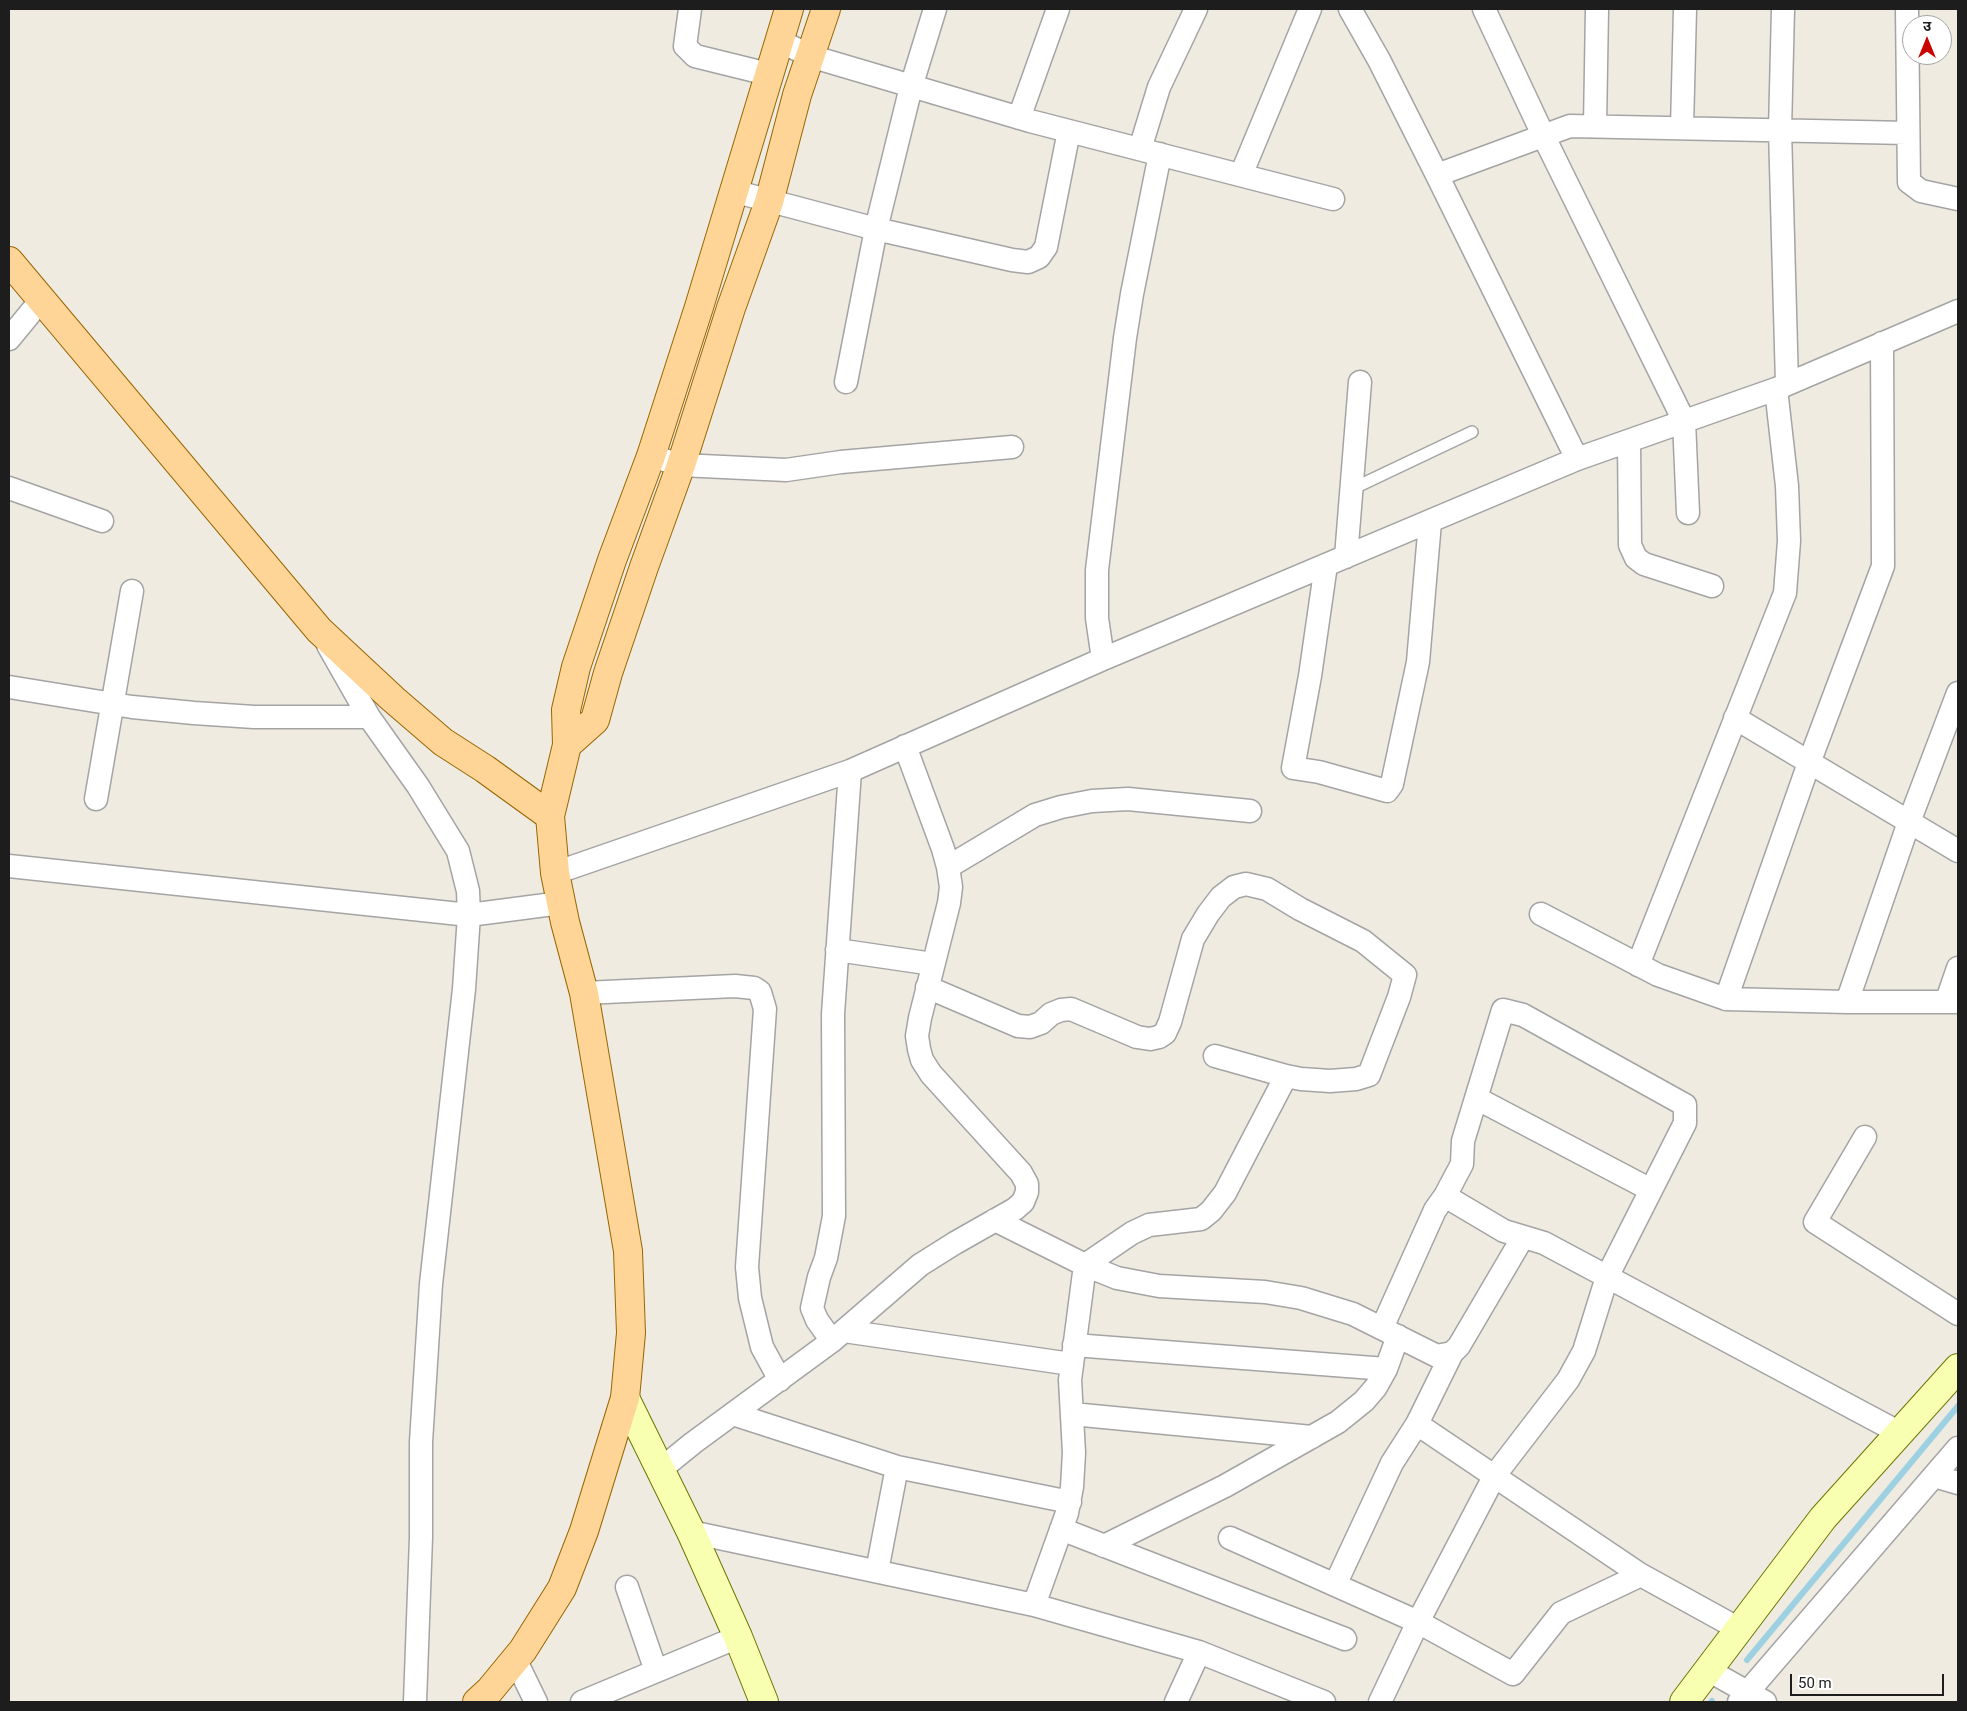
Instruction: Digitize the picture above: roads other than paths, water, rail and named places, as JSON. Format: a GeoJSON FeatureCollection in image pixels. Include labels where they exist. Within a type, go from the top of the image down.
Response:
{"type":"FeatureCollection","features":[{"type":"Feature","properties":{"kind":"main road"},"geometry":{"type":"LineString","coordinates":[[477,1702],[490,1690],[523,1650],[562,1588],[584,1531],[625,1398],[631,1333],[628,1251],[584,993],[564,922],[555,873],[550,816],[567,745],[566,710],[576,667],[612,560],[651,456],[699,307],[778,40],[789,9]]}},
{"type":"Feature","properties":{"kind":"main road"},"geometry":{"type":"LineString","coordinates":[[567,745],[596,720],[608,673],[681,465],[731,308],[769,202],[797,95],[826,9]]}},
{"type":"Feature","properties":{"kind":"main road"},"geometry":{"type":"LineString","coordinates":[[9,261],[320,630],[393,699],[443,742],[485,768],[550,816]]}},
{"type":"Feature","properties":{"kind":"main road"},"geometry":{"type":"LineString","coordinates":[[1684,1702],[1823,1518],[1958,1368]]}},
{"type":"Feature","properties":{"kind":"main road"},"geometry":{"type":"LineString","coordinates":[[625,1398],[691,1532],[738,1637],[764,1702]]}},
{"type":"Feature","properties":{"kind":"street"},"geometry":{"type":"LineString","coordinates":[[690,9],[685,46],[695,56],[768,74]]}},
{"type":"Feature","properties":{"kind":"street"},"geometry":{"type":"LineString","coordinates":[[846,382],[876,229],[911,86],[935,9]]}},
{"type":"Feature","properties":{"kind":"street"},"geometry":{"type":"LineString","coordinates":[[1019,118],[1058,9]]}},
{"type":"Feature","properties":{"kind":"street"},"geometry":{"type":"LineString","coordinates":[[1103,660],[1097,618],[1097,570],[1124,338],[1132,294],[1159,86],[1196,9]]}},
{"type":"Feature","properties":{"kind":"street"},"geometry":{"type":"LineString","coordinates":[[1241,175],[1310,9]]}},
{"type":"Feature","properties":{"kind":"street"},"geometry":{"type":"LineString","coordinates":[[1350,9],[1379,60],[1577,459]]}},
{"type":"Feature","properties":{"kind":"street"},"geometry":{"type":"LineString","coordinates":[[1595,126],[1597,9]]}},
{"type":"Feature","properties":{"kind":"street"},"geometry":{"type":"LineString","coordinates":[[1682,128],[1685,9]]}},
{"type":"Feature","properties":{"kind":"street"},"geometry":{"type":"LineString","coordinates":[[1638,965],[1785,593],[1789,541],[1781,387],[1780,130],[1783,9]]}},
{"type":"Feature","properties":{"kind":"street"},"geometry":{"type":"LineString","coordinates":[[1907,9],[1909,182],[1921,191],[1958,199]]}},
{"type":"Feature","properties":{"kind":"street"},"geometry":{"type":"LineString","coordinates":[[1485,10],[1544,137],[1684,421],[1688,513]]}},
{"type":"Feature","properties":{"kind":"street"},"geometry":{"type":"LineString","coordinates":[[778,40],[810,56],[1019,118],[1333,199]]}},
{"type":"Feature","properties":{"kind":"street"},"geometry":{"type":"LineString","coordinates":[[1437,175],[1570,126],[1908,133]]}},
{"type":"Feature","properties":{"kind":"street"},"geometry":{"type":"LineString","coordinates":[[733,192],[876,229],[1028,262],[1039,257],[1046,247],[1069,131]]}},
{"type":"Feature","properties":{"kind":"street"},"geometry":{"type":"LineString","coordinates":[[9,339],[41,300]]}},
{"type":"Feature","properties":{"kind":"street"},"geometry":{"type":"LineString","coordinates":[[555,873],[850,770],[1103,660],[1577,459],[1781,387],[1958,311]]}},
{"type":"Feature","properties":{"kind":"street"},"geometry":{"type":"LineString","coordinates":[[1726,1000],[1809,763],[1883,566],[1882,343]]}},
{"type":"Feature","properties":{"kind":"street"},"geometry":{"type":"LineString","coordinates":[[1360,382],[1352,489],[1310,676],[1293,768],[1319,772],[1387,791],[1392,784],[1418,662],[1430,522]]}},
{"type":"Feature","properties":{"kind":"street"},"geometry":{"type":"LineString","coordinates":[[1629,441],[1630,545],[1636,558],[1644,564],[1712,586]]}},
{"type":"Feature","properties":{"kind":"street"},"geometry":{"type":"LineString","coordinates":[[651,456],[681,465],[786,470],[840,462],[1012,447]]}},
{"type":"Feature","properties":{"kind":"street"},"geometry":{"type":"LineString","coordinates":[[9,488],[102,521]]}},
{"type":"Feature","properties":{"kind":"street"},"geometry":{"type":"LineString","coordinates":[[96,799],[132,590]]}},
{"type":"Feature","properties":{"kind":"street"},"geometry":{"type":"LineString","coordinates":[[320,630],[369,717],[418,786],[458,851],[468,891],[469,915],[464,989],[431,1284],[422,1442],[421,1537],[415,1702]]}},
{"type":"Feature","properties":{"kind":"street"},"geometry":{"type":"LineString","coordinates":[[9,687],[112,704],[194,713],[254,717],[369,717]]}},
{"type":"Feature","properties":{"kind":"street"},"geometry":{"type":"LineString","coordinates":[[1847,1002],[1909,822],[1958,693]]}},
{"type":"Feature","properties":{"kind":"street"},"geometry":{"type":"LineString","coordinates":[[1735,718],[1958,851]]}},
{"type":"Feature","properties":{"kind":"street"},"geometry":{"type":"LineString","coordinates":[[661,1468],[838,1336],[920,1265],[1015,1209],[1023,1202],[1027,1192],[1027,1184],[1021,1173],[931,1074],[922,1060],[917,1036],[927,987],[949,903],[950,887],[948,867],[905,746]]}},
{"type":"Feature","properties":{"kind":"street"},"geometry":{"type":"LineString","coordinates":[[850,770],[833,1014],[834,1216],[826,1258],[819,1277],[812,1308],[817,1320],[838,1336],[1072,1354],[1386,1369]]}},
{"type":"Feature","properties":{"kind":"street"},"geometry":{"type":"LineString","coordinates":[[948,867],[1035,815],[1061,806],[1092,801],[1128,799],[1250,811]]}},
{"type":"Feature","properties":{"kind":"street"},"geometry":{"type":"LineString","coordinates":[[9,866],[469,915],[561,903]]}},
{"type":"Feature","properties":{"kind":"street"},"geometry":{"type":"LineString","coordinates":[[927,987],[1018,1026],[1030,1027],[1041,1023],[1051,1014],[1071,1009],[1137,1037],[1150,1039],[1159,1037],[1165,1033],[1170,1022],[1193,939],[1221,897],[1234,887],[1246,884],[1267,889],[1363,941],[1405,975],[1399,997],[1369,1075],[1356,1079],[1330,1081],[1286,1076],[1215,1056]]}},
{"type":"Feature","properties":{"kind":"street"},"geometry":{"type":"LineString","coordinates":[[1541,914],[1658,975],[1726,1000],[1953,1001],[1958,968]]}},
{"type":"Feature","properties":{"kind":"street"},"geometry":{"type":"LineString","coordinates":[[836,950],[933,964]]}},
{"type":"Feature","properties":{"kind":"street"},"geometry":{"type":"LineString","coordinates":[[584,993],[734,986],[754,988],[760,992],[766,1009],[747,1267],[750,1298],[757,1332],[762,1347],[780,1380]]}},
{"type":"Feature","properties":{"kind":"street"},"geometry":{"type":"LineString","coordinates":[[1104,1546],[1225,1486],[1338,1422],[1364,1401],[1376,1387],[1386,1369],[1390,1332],[1435,1210],[1445,1196],[1462,1164],[1463,1141],[1503,1010],[1523,1015],[1685,1105],[1685,1123],[1607,1277],[1584,1351],[1568,1380],[1495,1475],[1418,1622],[1380,1702]]}},
{"type":"Feature","properties":{"kind":"street"},"geometry":{"type":"LineString","coordinates":[[1034,1605],[1070,1502],[1074,1453],[1070,1394],[1072,1354],[1085,1265],[1132,1233],[1149,1225],[1201,1219],[1211,1211],[1225,1193],[1286,1076]]}},
{"type":"Feature","properties":{"kind":"street"},"geometry":{"type":"LineString","coordinates":[[1476,1098],[1651,1190]]}},
{"type":"Feature","properties":{"kind":"street"},"geometry":{"type":"LineString","coordinates":[[1865,1137],[1815,1222],[1958,1314]]}},
{"type":"Feature","properties":{"kind":"street"},"geometry":{"type":"LineString","coordinates":[[1445,1196],[1504,1232],[1544,1243],[1900,1432]]}},
{"type":"Feature","properties":{"kind":"street"},"geometry":{"type":"LineString","coordinates":[[995,1220],[1085,1265],[1118,1278],[1158,1286],[1265,1292],[1301,1298],[1353,1314],[1437,1356],[1452,1353]]}},
{"type":"Feature","properties":{"kind":"street"},"geometry":{"type":"LineString","coordinates":[[1335,1585],[1392,1463],[1417,1424],[1452,1353],[1459,1346],[1523,1237]]}},
{"type":"Feature","properties":{"kind":"street"},"geometry":{"type":"LineString","coordinates":[[733,1414],[897,1467],[1070,1502]]}},
{"type":"Feature","properties":{"kind":"street"},"geometry":{"type":"LineString","coordinates":[[1072,1414],[1312,1437]]}},
{"type":"Feature","properties":{"kind":"street"},"geometry":{"type":"LineString","coordinates":[[1417,1424],[1641,1575],[1739,1629]]}},
{"type":"Feature","properties":{"kind":"street"},"geometry":{"type":"LineString","coordinates":[[1708,1670],[1750,1699],[1958,1448]]}},
{"type":"Feature","properties":{"kind":"street"},"geometry":{"type":"LineString","coordinates":[[877,1571],[897,1467]]}},
{"type":"Feature","properties":{"kind":"street"},"geometry":{"type":"LineString","coordinates":[[1934,1476],[1958,1483]]}},
{"type":"Feature","properties":{"kind":"street"},"geometry":{"type":"LineString","coordinates":[[1061,1529],[1345,1639]]}},
{"type":"Feature","properties":{"kind":"street"},"geometry":{"type":"LineString","coordinates":[[691,1532],[1034,1605],[1199,1652],[1312,1700]]}},
{"type":"Feature","properties":{"kind":"street"},"geometry":{"type":"LineString","coordinates":[[1230,1538],[1418,1622],[1513,1674],[1561,1613],[1641,1575]]}},
{"type":"Feature","properties":{"kind":"street"},"geometry":{"type":"LineString","coordinates":[[627,1587],[656,1671]]}},
{"type":"Feature","properties":{"kind":"street"},"geometry":{"type":"LineString","coordinates":[[582,1702],[738,1637]]}},
{"type":"Feature","properties":{"kind":"street"},"geometry":{"type":"LineString","coordinates":[[1176,1702],[1199,1652]]}},
{"type":"Feature","properties":{"kind":"street"},"geometry":{"type":"LineString","coordinates":[[515,1659],[536,1702]]}},
{"type":"Feature","properties":{"kind":"lane"},"geometry":{"type":"LineString","coordinates":[[1352,489],[1472,432]]}},
{"type":"Feature","properties":{"kind":"waterway"},"geometry":{"type":"LineString","coordinates":[[1747,1660],[1958,1406]]}}]}
